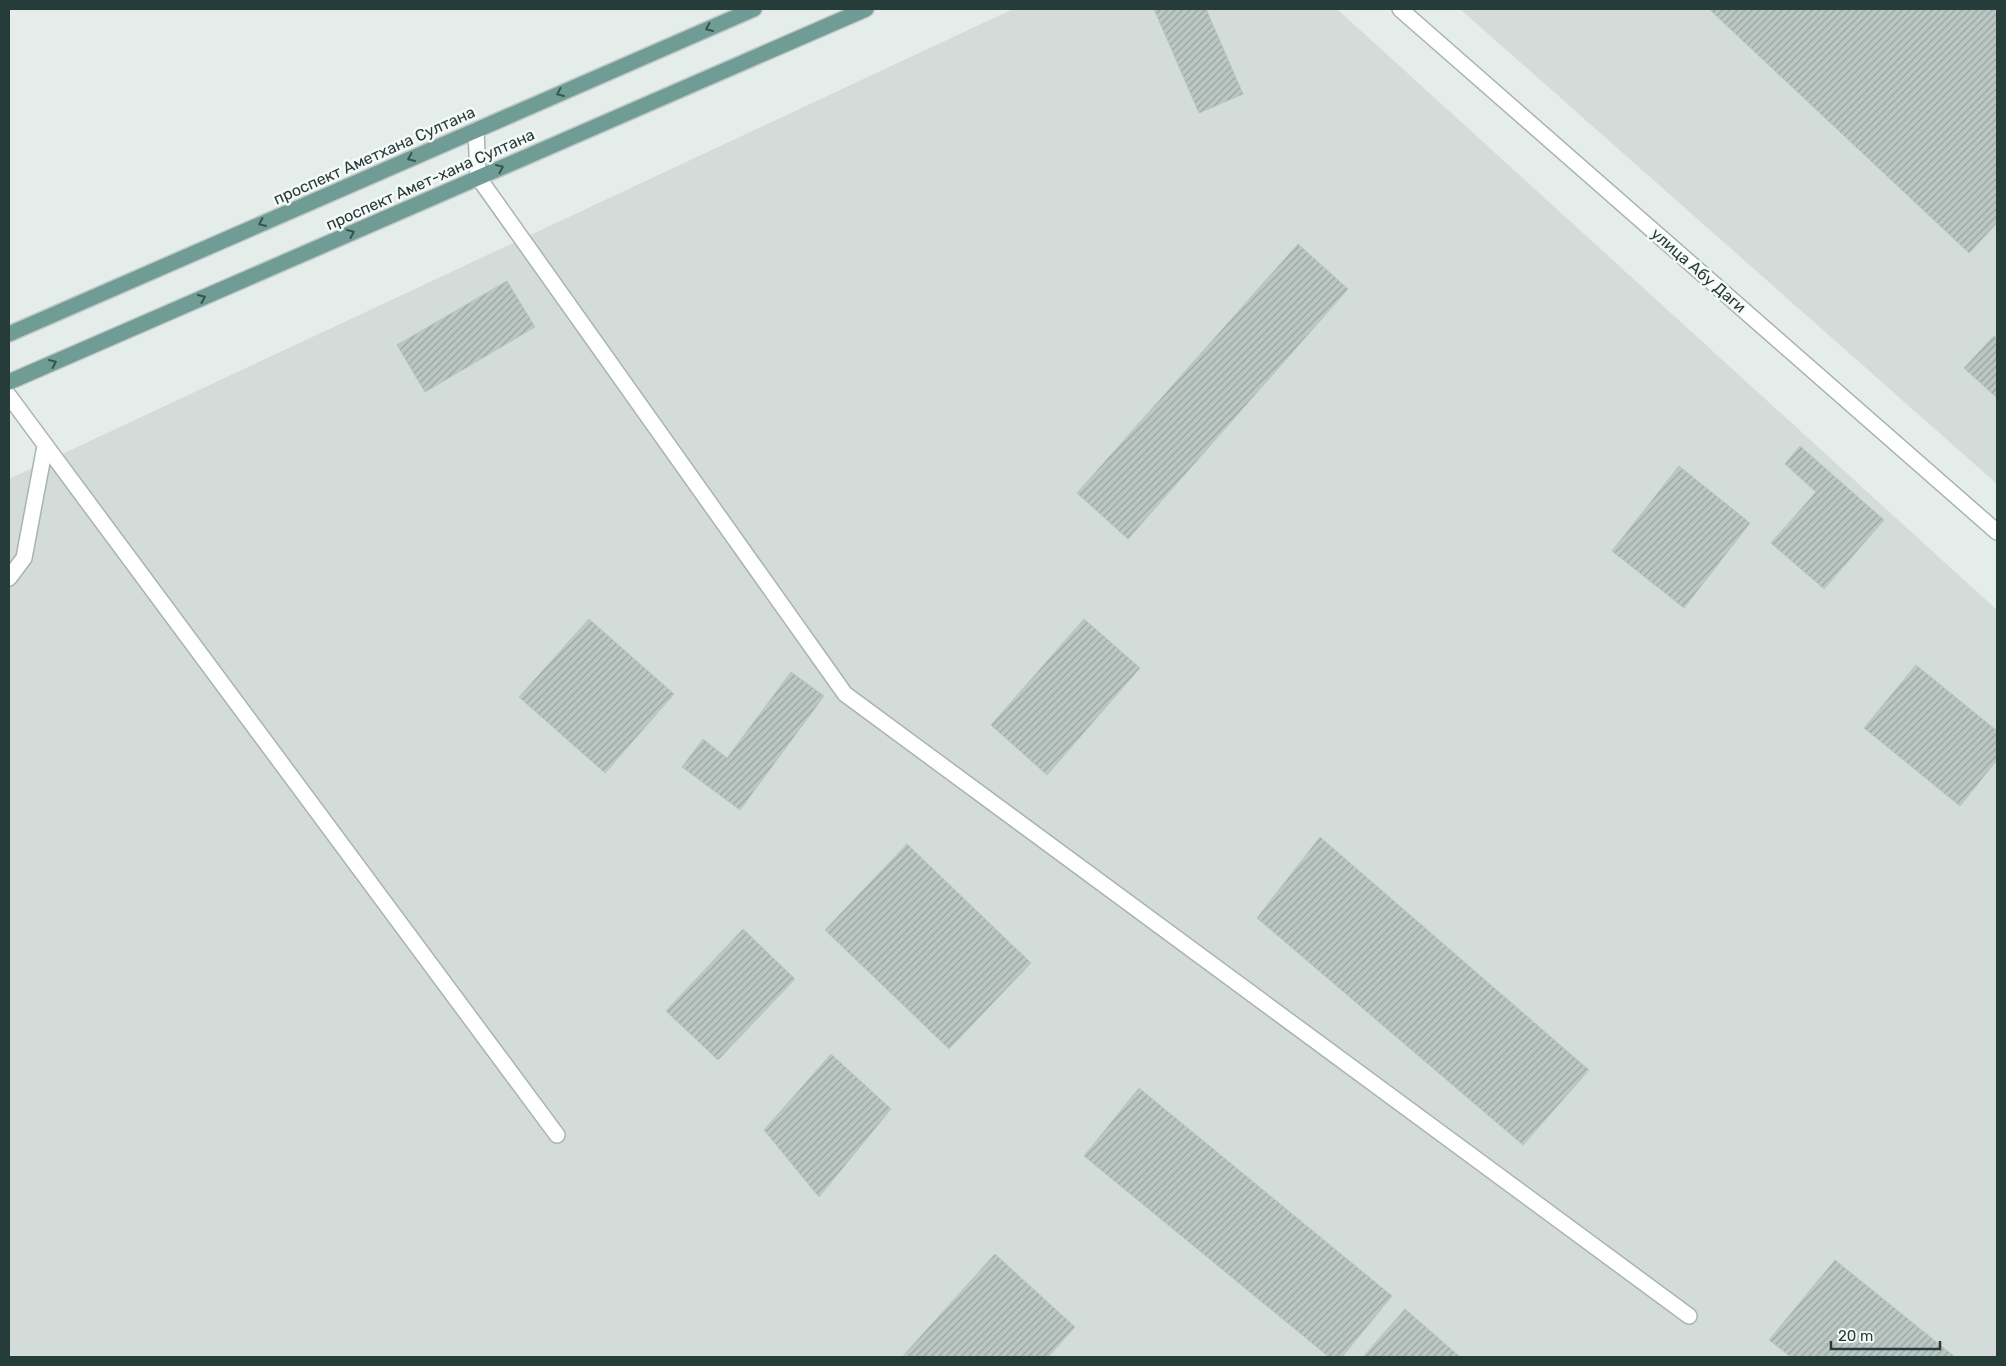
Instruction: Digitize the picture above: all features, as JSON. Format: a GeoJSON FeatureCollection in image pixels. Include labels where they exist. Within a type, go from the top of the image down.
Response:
{"type":"FeatureCollection","features":[{"type":"Feature","properties":{"kind":"main road","name":"проспект Аметхана Султана"},"geometry":{"type":"LineString","coordinates":[[9,334],[754,9]]}},
{"type":"Feature","properties":{"kind":"main road","name":"проспект Амет-хана Султана"},"geometry":{"type":"LineString","coordinates":[[9,382],[866,9]]}},
{"type":"Feature","properties":{"kind":"street","name":"улица Абу Даги"},"geometry":{"type":"LineString","coordinates":[[1400,9],[1997,532]]}},
{"type":"Feature","properties":{"kind":"street"},"geometry":{"type":"LineString","coordinates":[[476,130],[478,177],[845,694],[1689,1316]]}},
{"type":"Feature","properties":{"kind":"street"},"geometry":{"type":"LineString","coordinates":[[9,396],[558,1134]]}},
{"type":"Feature","properties":{"kind":"street"},"geometry":{"type":"LineString","coordinates":[[9,578],[24,558],[46,446]]}},
{"type":"Feature","properties":{"kind":"shaded area"},"geometry":{"type":"Polygon","coordinates":[[[1013,9],[1337,9],[1997,610],[1997,1357],[9,1357],[9,479],[1013,9]]]}},
{"type":"Feature","properties":{"kind":"shaded area"},"geometry":{"type":"Polygon","coordinates":[[[1460,9],[1997,9],[1997,484],[1460,9]]]}},
{"type":"Feature","properties":{"kind":"building"},"geometry":{"type":"Polygon","coordinates":[[[1154,9],[1206,9],[1243,94],[1199,113],[1154,9]]]}},
{"type":"Feature","properties":{"kind":"building"},"geometry":{"type":"Polygon","coordinates":[[[1709,9],[1997,9],[1997,223],[1969,253],[1709,9]]]}},
{"type":"Feature","properties":{"kind":"building"},"geometry":{"type":"Polygon","coordinates":[[[1298,244],[1348,289],[1128,539],[1077,493],[1298,244]]]}},
{"type":"Feature","properties":{"kind":"building"},"geometry":{"type":"Polygon","coordinates":[[[507,281],[535,327],[425,392],[397,345],[507,281]]]}},
{"type":"Feature","properties":{"kind":"building"},"geometry":{"type":"Polygon","coordinates":[[[1994,336],[1997,339],[1997,398],[1964,368],[1994,336]]]}},
{"type":"Feature","properties":{"kind":"building"},"geometry":{"type":"Polygon","coordinates":[[[1800,446],[1884,520],[1824,589],[1771,543],[1816,492],[1785,464],[1800,446]]]}},
{"type":"Feature","properties":{"kind":"building"},"geometry":{"type":"Polygon","coordinates":[[[1679,466],[1750,523],[1684,608],[1612,551],[1679,466]]]}},
{"type":"Feature","properties":{"kind":"building"},"geometry":{"type":"Polygon","coordinates":[[[589,619],[674,694],[605,773],[519,697],[589,619]]]}},
{"type":"Feature","properties":{"kind":"building"},"geometry":{"type":"Polygon","coordinates":[[[1084,619],[1140,668],[1047,775],[991,725],[1084,619]]]}},
{"type":"Feature","properties":{"kind":"building"},"geometry":{"type":"Polygon","coordinates":[[[1916,665],[1997,731],[1997,760],[1960,806],[1864,728],[1916,665]]]}},
{"type":"Feature","properties":{"kind":"building"},"geometry":{"type":"Polygon","coordinates":[[[791,672],[824,696],[740,810],[682,767],[703,739],[727,758],[791,672]]]}},
{"type":"Feature","properties":{"kind":"building"},"geometry":{"type":"Polygon","coordinates":[[[1320,837],[1589,1070],[1523,1145],[1257,918],[1320,837]]]}},
{"type":"Feature","properties":{"kind":"building"},"geometry":{"type":"Polygon","coordinates":[[[907,844],[1031,963],[949,1049],[825,930],[907,844]]]}},
{"type":"Feature","properties":{"kind":"building"},"geometry":{"type":"Polygon","coordinates":[[[743,929],[795,979],[718,1060],[666,1011],[743,929]]]}},
{"type":"Feature","properties":{"kind":"building"},"geometry":{"type":"Polygon","coordinates":[[[831,1054],[891,1109],[819,1197],[764,1130],[831,1054]]]}},
{"type":"Feature","properties":{"kind":"building"},"geometry":{"type":"Polygon","coordinates":[[[1139,1088],[1392,1296],[1342,1357],[1329,1357],[1084,1156],[1139,1088]]]}},
{"type":"Feature","properties":{"kind":"building"},"geometry":{"type":"Polygon","coordinates":[[[995,1254],[1075,1327],[1048,1357],[902,1357],[995,1254]]]}},
{"type":"Feature","properties":{"kind":"building"},"geometry":{"type":"Polygon","coordinates":[[[1835,1260],[1955,1357],[1791,1357],[1769,1340],[1835,1260]]]}},
{"type":"Feature","properties":{"kind":"building"},"geometry":{"type":"Polygon","coordinates":[[[1405,1309],[1460,1357],[1363,1357],[1405,1309]]]}}]}
